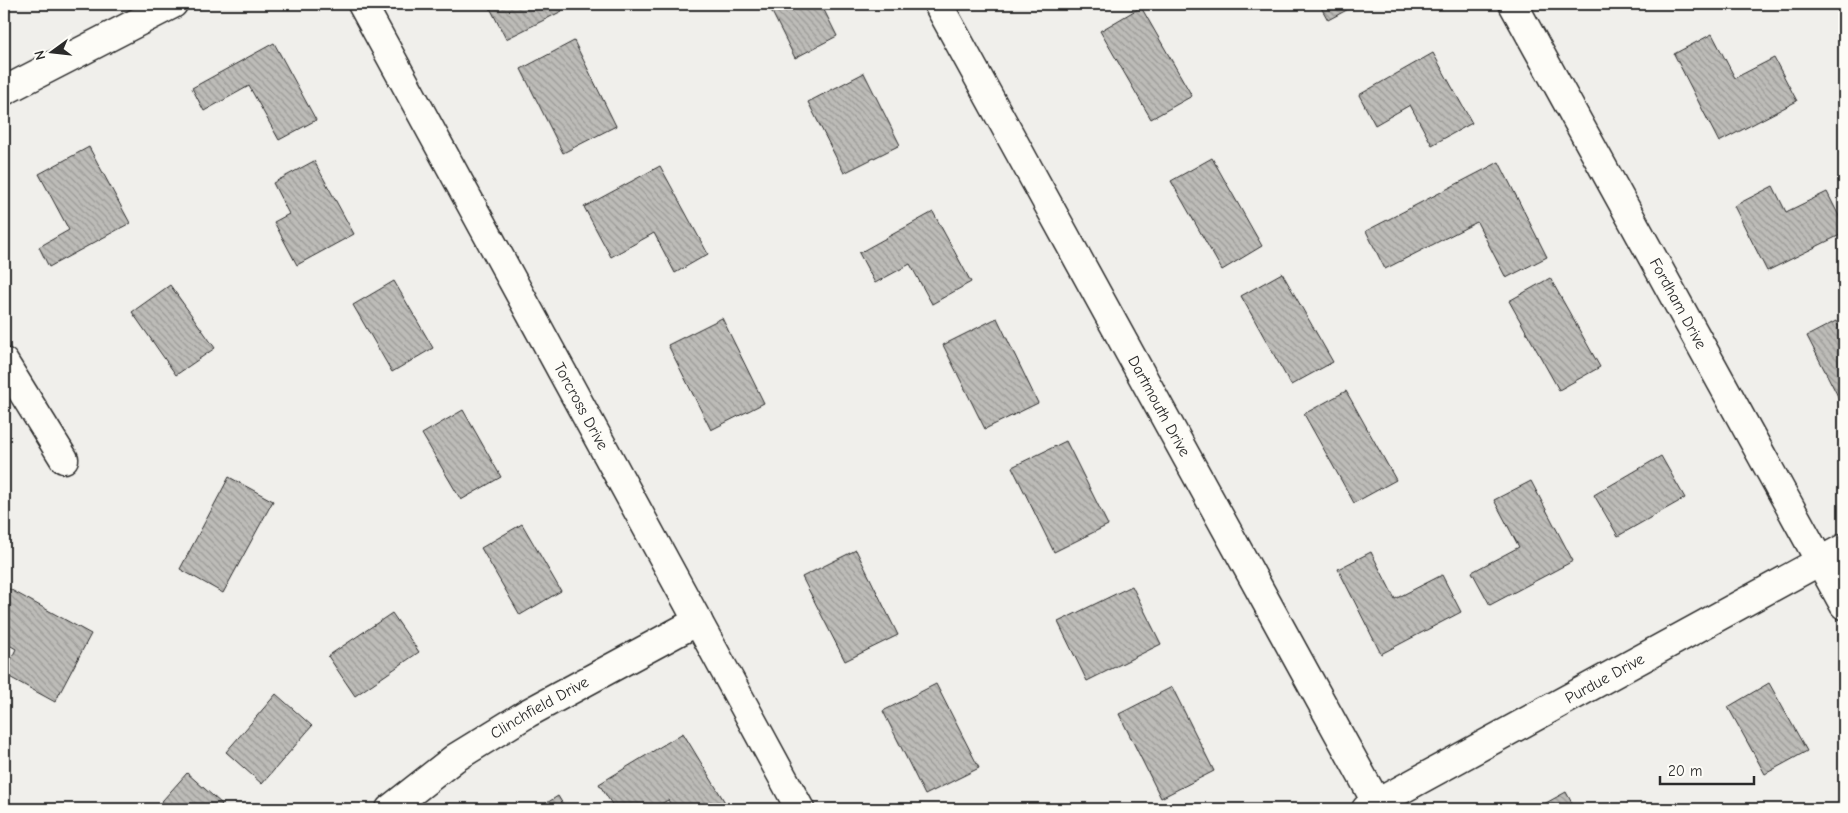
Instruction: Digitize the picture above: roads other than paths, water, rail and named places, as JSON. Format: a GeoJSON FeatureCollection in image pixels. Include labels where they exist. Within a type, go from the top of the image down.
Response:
{"type":"FeatureCollection","features":[{"type":"Feature","properties":{"kind":"street"},"geometry":{"type":"LineString","coordinates":[[4,92],[173,4]]}},
{"type":"Feature","properties":{"kind":"street","name":"Torcross Drive"},"geometry":{"type":"LineString","coordinates":[[362,4],[800,809]]}},
{"type":"Feature","properties":{"kind":"street","name":"Dartmouth Drive"},"geometry":{"type":"LineString","coordinates":[[938,4],[1374,807]]}},
{"type":"Feature","properties":{"kind":"street","name":"Fordham Drive"},"geometry":{"type":"LineString","coordinates":[[1513,4],[1844,605]]}},
{"type":"Feature","properties":{"kind":"street"},"geometry":{"type":"LineString","coordinates":[[4,362],[64,459]]}},
{"type":"Feature","properties":{"kind":"street","name":"Purdue Drive"},"geometry":{"type":"LineString","coordinates":[[1374,807],[1844,548]]}},
{"type":"Feature","properties":{"kind":"street","name":"Clinchfield Drive"},"geometry":{"type":"LineString","coordinates":[[390,809],[456,758],[528,713],[698,622]]}}]}
